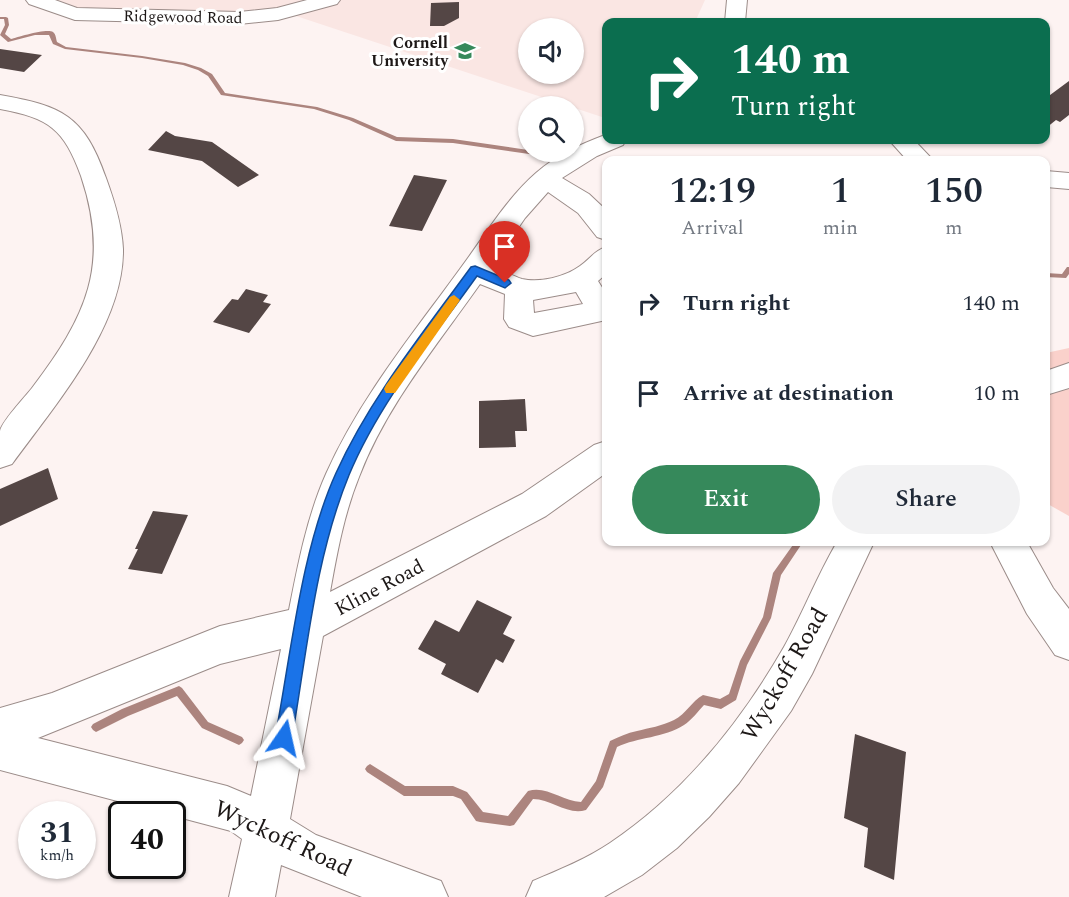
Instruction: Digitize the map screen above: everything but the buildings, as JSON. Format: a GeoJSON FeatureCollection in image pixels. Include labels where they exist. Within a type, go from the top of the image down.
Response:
{"type":"FeatureCollection","features":[{"type":"Feature","properties":{"kind":"street","name":"Ridgewood Road"},"geometry":{"type":"LineString","coordinates":[[36,0],[75,14],[239,18],[285,13],[330,0]]}},
{"type":"Feature","properties":{"kind":"street"},"geometry":{"type":"LineString","coordinates":[[0,102],[37,109],[68,125],[78,140],[95,179],[106,224],[109,254],[98,298],[82,336],[65,367],[0,454]]}},
{"type":"Feature","properties":{"kind":"street"},"geometry":{"type":"LineString","coordinates":[[252,897],[267,829],[313,573],[325,523],[342,475],[363,431],[387,393],[527,197],[544,179],[569,159],[605,144]]}},
{"type":"Feature","properties":{"kind":"street"},"geometry":{"type":"LineString","coordinates":[[905,144],[917,156]]}},
{"type":"Feature","properties":{"kind":"street"},"geometry":{"type":"LineString","coordinates":[[544,179],[568,192],[602,221]]}},
{"type":"Feature","properties":{"kind":"street"},"geometry":{"type":"LineString","coordinates":[[1050,179],[1069,181]]}},
{"type":"Feature","properties":{"kind":"street"},"geometry":{"type":"LineString","coordinates":[[475,270],[519,289],[519,319],[533,325],[595,313],[600,309],[582,278],[591,273],[602,261]]}},
{"type":"Feature","properties":{"kind":"street","name":"Kline Road"},"geometry":{"type":"LineString","coordinates":[[0,729],[52,713],[220,645],[305,625],[534,505],[602,458]]}},
{"type":"Feature","properties":{"kind":"street","name":"Wyckoff Road"},"geometry":{"type":"LineString","coordinates":[[549,897],[586,883],[625,858],[685,810],[732,762],[777,697],[854,546]]}},
{"type":"Feature","properties":{"kind":"street"},"geometry":{"type":"LineString","coordinates":[[1010,546],[1040,601],[1069,642]]}},
{"type":"Feature","properties":{"kind":"street","name":"Wyckoff Road"},"geometry":{"type":"LineString","coordinates":[[0,749],[227,808],[246,816],[303,853],[424,897]]}},
{"type":"Feature","properties":{"kind":"shaded area","name":"Cornell University"},"geometry":{"type":"Polygon","coordinates":[[[38,0],[705,0],[697,18],[602,18],[602,117],[584,111],[584,96],[538,96],[290,14],[59,11],[38,0]]]}},
{"type":"Feature","properties":{"kind":"shaded area"},"geometry":{"type":"Polygon","coordinates":[[[1069,348],[1069,516],[1050,505],[1050,352],[1069,348]]]}},
{"type":"Feature","properties":{"kind":"waterway"},"geometry":{"type":"LineString","coordinates":[[0,18],[6,18],[7,25],[2,34],[10,41],[35,34],[51,33],[55,43],[65,48],[184,64],[210,75],[223,94],[315,108],[351,119],[396,139],[453,141],[518,150]]}},
{"type":"Feature","properties":{"kind":"waterway"},"geometry":{"type":"LineString","coordinates":[[1050,275],[1064,276],[1069,269]]}},
{"type":"Feature","properties":{"kind":"waterway"},"geometry":{"type":"LineString","coordinates":[[370,769],[404,791],[453,791],[464,795],[480,817],[510,821],[531,794],[545,795],[576,807],[583,807],[600,784],[613,744],[678,723],[703,700],[721,704],[733,697],[743,664],[767,618],[777,573],[796,546]]}},
{"type":"Feature","properties":{"kind":"waterway"},"geometry":{"type":"LineString","coordinates":[[96,727],[125,712],[179,691],[205,725],[239,740]]}},
{"type":"Feature","properties":{"kind":"slow traffic"},"geometry":{"type":"LineString","coordinates":[[390,389],[454,300]]}},
{"type":"Feature","properties":{"kind":"place","name":"Cornell University"},"geometry":{"type":"Point","coordinates":[465,51]}},
{"type":"Feature","properties":{"kind":"route"},"geometry":{"type":"LineString","coordinates":[[284,738],[313,573],[325,523],[342,475],[363,431],[387,393],[475,270],[505,283]]}}]}
